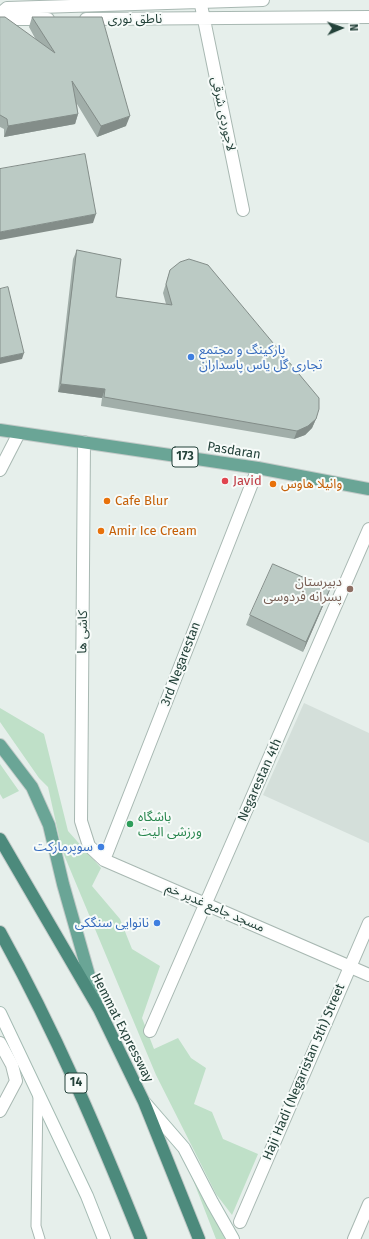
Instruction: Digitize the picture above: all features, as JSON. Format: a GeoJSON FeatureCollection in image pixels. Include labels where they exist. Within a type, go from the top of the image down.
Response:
{"type":"FeatureCollection","features":[{"type":"Feature","properties":{"kind":"highway","name":"Hemmat Expressway"},"geometry":{"type":"LineString","coordinates":[[0,839],[99,1009],[144,1102],[199,1239]]}},
{"type":"Feature","properties":{"kind":"highway","name":"14"},"geometry":{"type":"LineString","coordinates":[[0,932],[59,1045],[98,1132],[141,1239]]}},
{"type":"Feature","properties":{"kind":"main road","name":"Pasdaran"},"geometry":{"type":"LineString","coordinates":[[0,430],[258,468],[369,489]]}},
{"type":"Feature","properties":{"kind":"main road"},"geometry":{"type":"LineString","coordinates":[[0,745],[32,787],[49,825],[63,884],[99,1009]]}},
{"type":"Feature","properties":{"kind":"street","name":"ناطق نوری"},"geometry":{"type":"LineString","coordinates":[[263,0],[200,0],[7,8],[2,12],[2,16],[5,19],[369,17]]}},
{"type":"Feature","properties":{"kind":"street","name":"لاجوردی شرقی"},"geometry":{"type":"LineString","coordinates":[[200,0],[243,210]]}},
{"type":"Feature","properties":{"kind":"street"},"geometry":{"type":"LineString","coordinates":[[0,470],[19,432]]}},
{"type":"Feature","properties":{"kind":"street","name":"کاشی ها"},"geometry":{"type":"LineString","coordinates":[[81,821],[84,442]]}},
{"type":"Feature","properties":{"kind":"street","name":"3rd Negarestan"},"geometry":{"type":"LineString","coordinates":[[104,860],[258,468]]}},
{"type":"Feature","properties":{"kind":"street","name":"Negarestan 4th"},"geometry":{"type":"LineString","coordinates":[[150,1031],[369,529]]}},
{"type":"Feature","properties":{"kind":"street","name":"مسجد جامع غدیر خم"},"geometry":{"type":"LineString","coordinates":[[81,821],[88,846],[104,860],[369,975]]}},
{"type":"Feature","properties":{"kind":"street","name":"Haji Hadi (Negaristan 5th) Street"},"geometry":{"type":"LineString","coordinates":[[240,1222],[349,966],[369,923]]}},
{"type":"Feature","properties":{"kind":"street"},"geometry":{"type":"LineString","coordinates":[[0,1013],[87,1196],[104,1239]]}},
{"type":"Feature","properties":{"kind":"street"},"geometry":{"type":"LineString","coordinates":[[0,1043],[12,1066],[16,1081],[0,1111]]}},
{"type":"Feature","properties":{"kind":"street"},"geometry":{"type":"LineString","coordinates":[[144,1102],[184,1148],[233,1239]]}},
{"type":"Feature","properties":{"kind":"street"},"geometry":{"type":"LineString","coordinates":[[354,1239],[369,1204]]}},
{"type":"Feature","properties":{"kind":"lane"},"geometry":{"type":"LineString","coordinates":[[38,1093],[36,1226],[40,1239]]}},
{"type":"Feature","properties":{"kind":"shaded area"},"geometry":{"type":"Polygon","coordinates":[[[304,703],[369,733],[369,843],[263,795],[304,703]]]}},
{"type":"Feature","properties":{"kind":"green space"},"geometry":{"type":"Polygon","coordinates":[[[0,708],[44,734],[68,831],[101,868],[92,886],[120,919],[132,949],[160,966],[142,1018],[154,1049],[178,1038],[191,1058],[206,1068],[194,1104],[212,1112],[223,1139],[258,1154],[232,1215],[216,1194],[156,1075],[62,850],[48,787],[39,778],[0,722],[0,708]]]}},
{"type":"Feature","properties":{"kind":"green space"},"geometry":{"type":"Polygon","coordinates":[[[0,764],[19,791],[3,799],[0,794],[0,764]]]}},
{"type":"Feature","properties":{"kind":"green space"},"geometry":{"type":"Polygon","coordinates":[[[188,1167],[225,1239],[216,1239],[188,1167]]]}},
{"type":"Feature","properties":{"kind":"building"},"geometry":{"type":"Polygon","coordinates":[[[0,17],[5,17],[55,53],[32,17],[102,17],[130,116],[101,126],[72,81],[78,114],[8,126],[7,119],[0,115],[0,17]]]}},
{"type":"Feature","properties":{"kind":"building"},"geometry":{"type":"Polygon","coordinates":[[[85,154],[96,214],[0,232],[0,169],[85,154]]]}},
{"type":"Feature","properties":{"kind":"building","name":"پارکینگ و مجتمع تجاری گل یاس پاسداران"},"geometry":{"type":"Polygon","coordinates":[[[77,250],[121,259],[116,297],[172,305],[166,284],[170,270],[180,262],[189,259],[208,265],[319,398],[319,409],[316,419],[308,426],[297,431],[104,397],[105,389],[61,384],[77,250]]]}},
{"type":"Feature","properties":{"kind":"building"},"geometry":{"type":"Polygon","coordinates":[[[8,287],[24,353],[0,358],[0,289],[8,287]]]}},
{"type":"Feature","properties":{"kind":"building"},"geometry":{"type":"Polygon","coordinates":[[[273,564],[330,589],[306,642],[250,615],[273,564]]]}},
{"type":"Feature","properties":{"kind":"place","name":"پارکینگ و مجتمع تجاری گل یاس پاسداران"},"geometry":{"type":"Point","coordinates":[191,357]}},
{"type":"Feature","properties":{"kind":"place","name":"Javid"},"geometry":{"type":"Point","coordinates":[225,481]}},
{"type":"Feature","properties":{"kind":"place","name":"وانیلا هاوس"},"geometry":{"type":"Point","coordinates":[273,484]}},
{"type":"Feature","properties":{"kind":"place","name":"Cafe Blur"},"geometry":{"type":"Point","coordinates":[107,501]}},
{"type":"Feature","properties":{"kind":"place","name":"Amir Ice Cream"},"geometry":{"type":"Point","coordinates":[101,531]}},
{"type":"Feature","properties":{"kind":"place","name":"دبیرستان پسرانه فردوسی"},"geometry":{"type":"Point","coordinates":[350,589]}},
{"type":"Feature","properties":{"kind":"place","name":"باشگاه ورزشی الیت"},"geometry":{"type":"Point","coordinates":[130,824]}},
{"type":"Feature","properties":{"kind":"place","name":"سوپرمارکت"},"geometry":{"type":"Point","coordinates":[101,847]}},
{"type":"Feature","properties":{"kind":"place","name":"نانوایی سنگکی"},"geometry":{"type":"Point","coordinates":[157,923]}}]}
